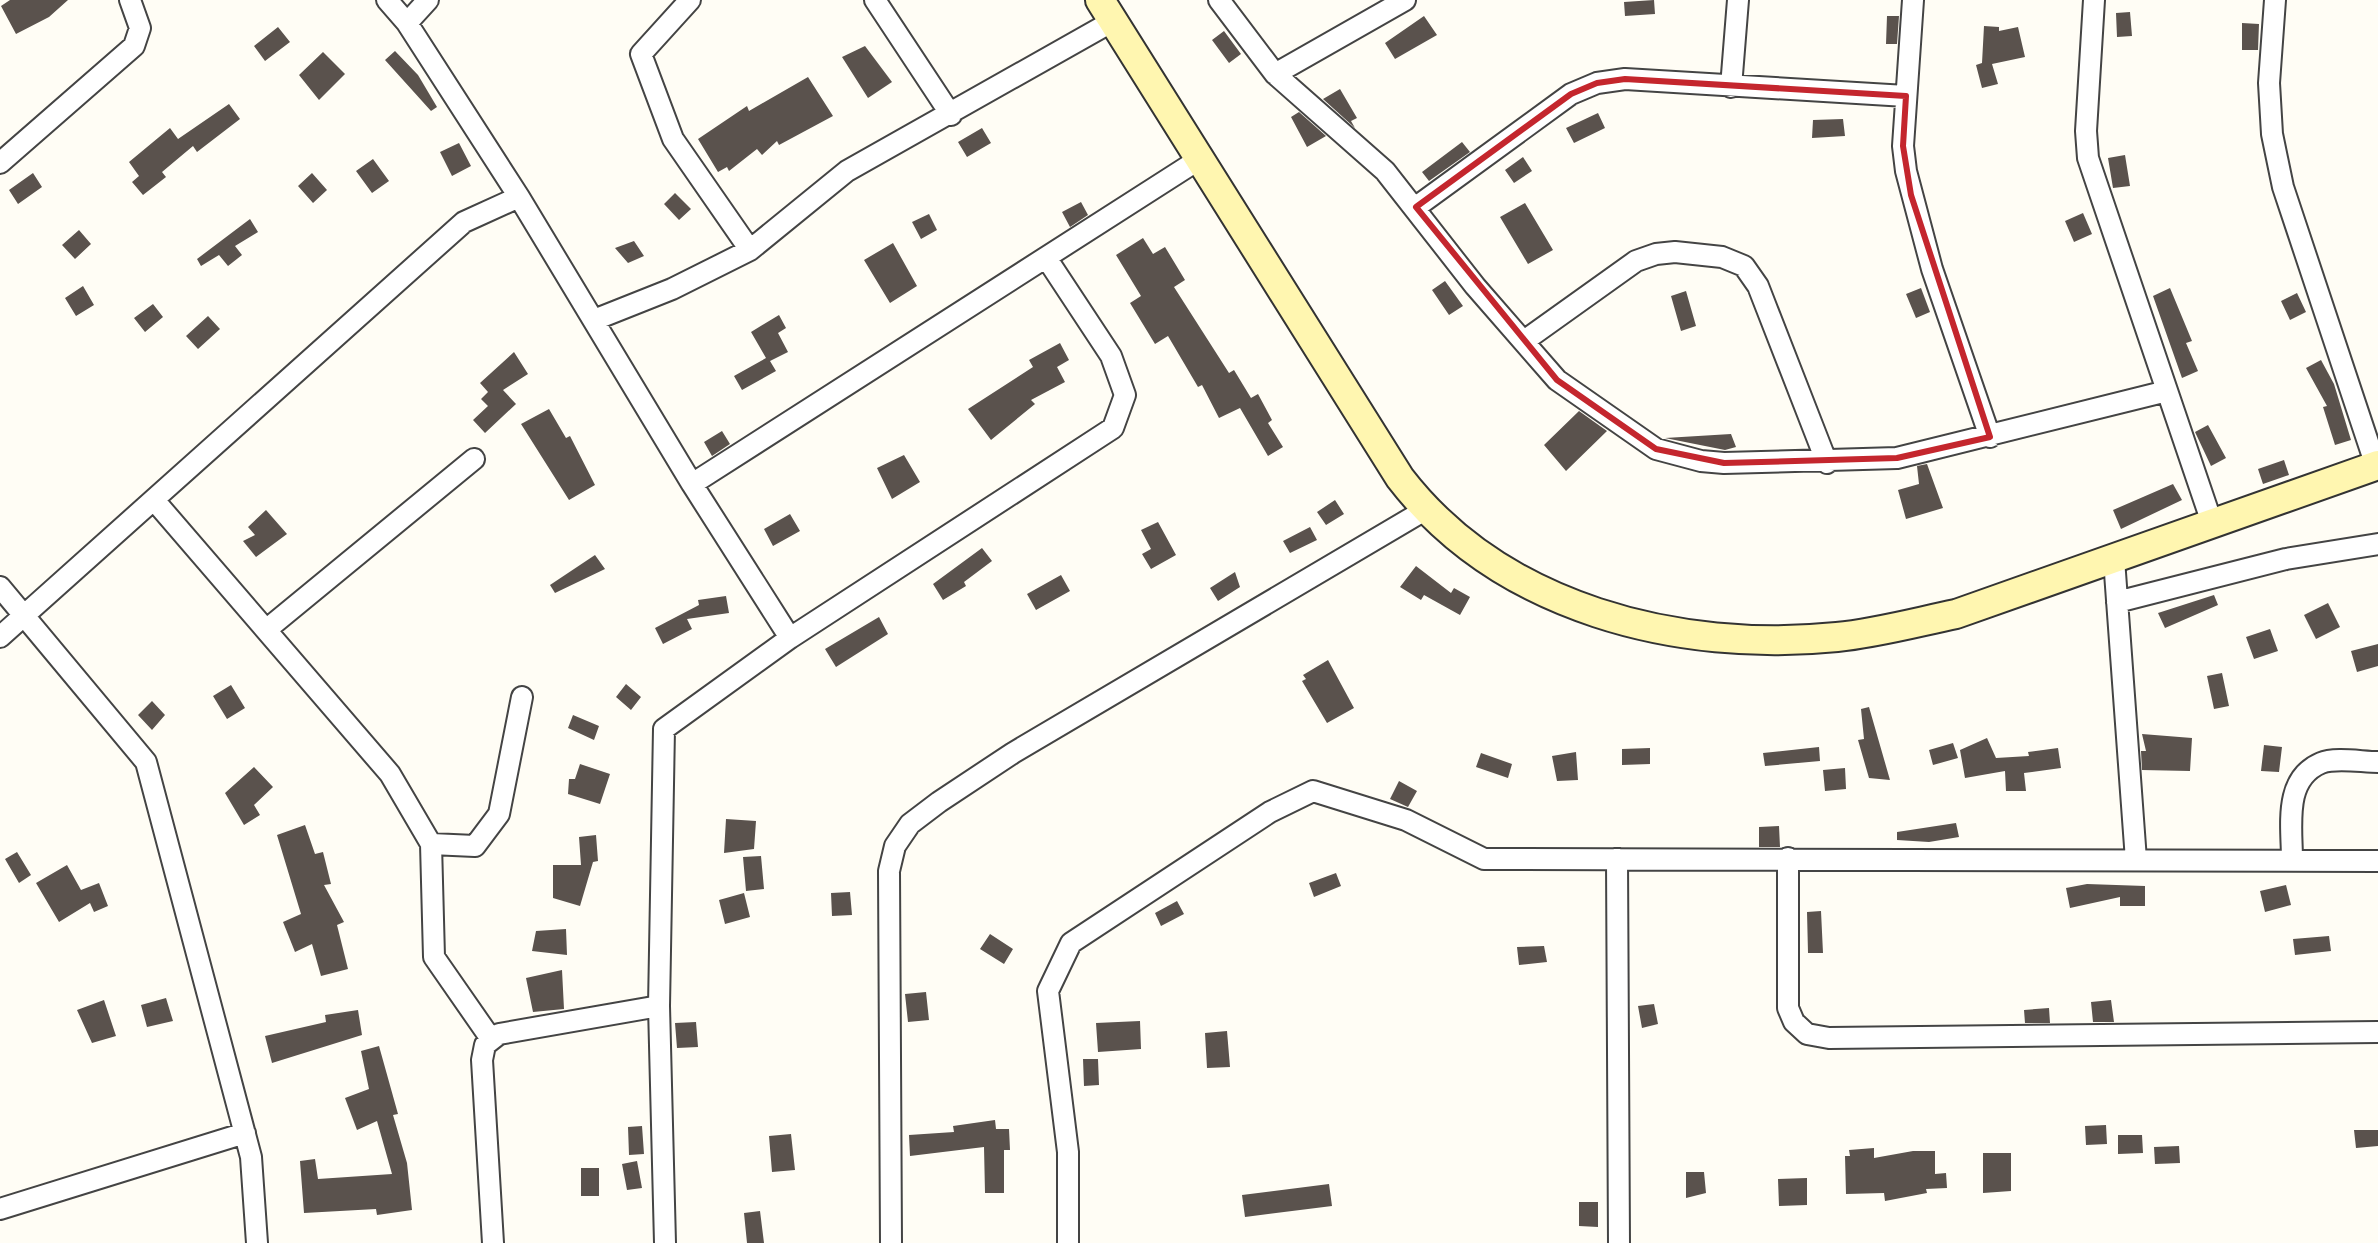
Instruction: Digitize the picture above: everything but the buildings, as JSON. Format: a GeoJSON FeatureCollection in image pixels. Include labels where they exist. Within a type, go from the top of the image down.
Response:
{"type":"FeatureCollection","features":[{"type":"Feature","properties":{"kind":"street"},"geometry":{"type":"LineString","coordinates":[[0,163],[134,46],[140,28],[130,0]]}},
{"type":"Feature","properties":{"kind":"street"},"geometry":{"type":"LineString","coordinates":[[387,0],[407,23],[519,197],[692,484],[790,638]]}},
{"type":"Feature","properties":{"kind":"street"},"geometry":{"type":"LineString","coordinates":[[407,23],[428,0]]}},
{"type":"Feature","properties":{"kind":"street"},"geometry":{"type":"LineString","coordinates":[[690,0],[641,54],[673,139],[750,250]]}},
{"type":"Feature","properties":{"kind":"street"},"geometry":{"type":"LineString","coordinates":[[875,0],[951,115]]}},
{"type":"Feature","properties":{"kind":"street"},"geometry":{"type":"LineString","coordinates":[[1219,0],[1275,74],[1385,171],[1475,286],[1557,380],[1656,449],[1701,461],[1724,463],[1827,463],[1897,458],[2167,391]]}},
{"type":"Feature","properties":{"kind":"street"},"geometry":{"type":"LineString","coordinates":[[1275,74],[1405,0]]}},
{"type":"Feature","properties":{"kind":"street"},"geometry":{"type":"LineString","coordinates":[[1731,87],[1738,0]]}},
{"type":"Feature","properties":{"kind":"street"},"geometry":{"type":"LineString","coordinates":[[1913,0],[1903,146],[1911,195],[1990,437]]}},
{"type":"Feature","properties":{"kind":"street"},"geometry":{"type":"LineString","coordinates":[[2094,0],[2086,131],[2088,158],[2212,523]]}},
{"type":"Feature","properties":{"kind":"street"},"geometry":{"type":"LineString","coordinates":[[594,320],[672,289],[750,250],[847,171],[951,115],[1106,11],[1400,478],[1425,510],[1460,543],[1534,586],[1601,616],[1701,637],[1838,637],[1898,626],[1956,614],[2377,466],[2283,187],[2272,134],[2269,83],[2275,0]]}},
{"type":"Feature","properties":{"kind":"street"},"geometry":{"type":"LineString","coordinates":[[1416,207],[1571,94],[1597,83],[1625,79],[1906,96]]}},
{"type":"Feature","properties":{"kind":"street"},"geometry":{"type":"LineString","coordinates":[[692,484],[1198,160]]}},
{"type":"Feature","properties":{"kind":"street"},"geometry":{"type":"LineString","coordinates":[[0,637],[464,222],[519,197]]}},
{"type":"Feature","properties":{"kind":"street"},"geometry":{"type":"LineString","coordinates":[[1524,341],[1636,261],[1675,252],[1722,257],[1744,266],[1758,286],[1827,463]]}},
{"type":"Feature","properties":{"kind":"street"},"geometry":{"type":"LineString","coordinates":[[665,1243],[659,1006],[664,729],[790,638],[1113,428],[1125,395],[1111,356],[1047,259]]}},
{"type":"Feature","properties":{"kind":"street"},"geometry":{"type":"LineString","coordinates":[[266,630],[474,459]]}},
{"type":"Feature","properties":{"kind":"street"},"geometry":{"type":"LineString","coordinates":[[154,500],[390,774],[431,844],[434,957],[491,1039]]}},
{"type":"Feature","properties":{"kind":"street"},"geometry":{"type":"LineString","coordinates":[[891,1243],[889,871],[895,846],[910,824],[1013,753],[1425,510]]}},
{"type":"Feature","properties":{"kind":"street"},"geometry":{"type":"LineString","coordinates":[[2117,602],[2286,559],[2378,544]]}},
{"type":"Feature","properties":{"kind":"street"},"geometry":{"type":"LineString","coordinates":[[2114,559],[2136,860]]}},
{"type":"Feature","properties":{"kind":"street"},"geometry":{"type":"LineString","coordinates":[[0,587],[146,762],[251,1157],[257,1243]]}},
{"type":"Feature","properties":{"kind":"street"},"geometry":{"type":"LineString","coordinates":[[431,844],[475,846],[499,814],[522,697]]}},
{"type":"Feature","properties":{"kind":"street"},"geometry":{"type":"LineString","coordinates":[[2292,860],[2293,797],[2300,777],[2322,762],[2378,762]]}},
{"type":"Feature","properties":{"kind":"street"},"geometry":{"type":"LineString","coordinates":[[1068,1243],[1068,1152],[1048,991],[1071,943],[1270,812],[1313,791],[1406,820],[1484,859],[2378,861]]}},
{"type":"Feature","properties":{"kind":"street"},"geometry":{"type":"LineString","coordinates":[[1788,858],[1788,1008],[1794,1022],[1807,1034],[1861,1038],[2378,1032]]}},
{"type":"Feature","properties":{"kind":"street"},"geometry":{"type":"LineString","coordinates":[[1617,859],[1619,1243]]}},
{"type":"Feature","properties":{"kind":"street"},"geometry":{"type":"LineString","coordinates":[[493,1243],[482,1060],[491,1039],[499,1034],[659,1006]]}},
{"type":"Feature","properties":{"kind":"street"},"geometry":{"type":"LineString","coordinates":[[0,1209],[245,1133]]}},
{"type":"Feature","properties":{"kind":"highlighted area"},"geometry":{"type":"Polygon","coordinates":[[[1625,79],[1906,96],[1903,146],[1911,195],[1990,437],[1897,458],[1724,463],[1656,449],[1557,380],[1416,207],[1571,94],[1597,83],[1625,79]]]}}]}
